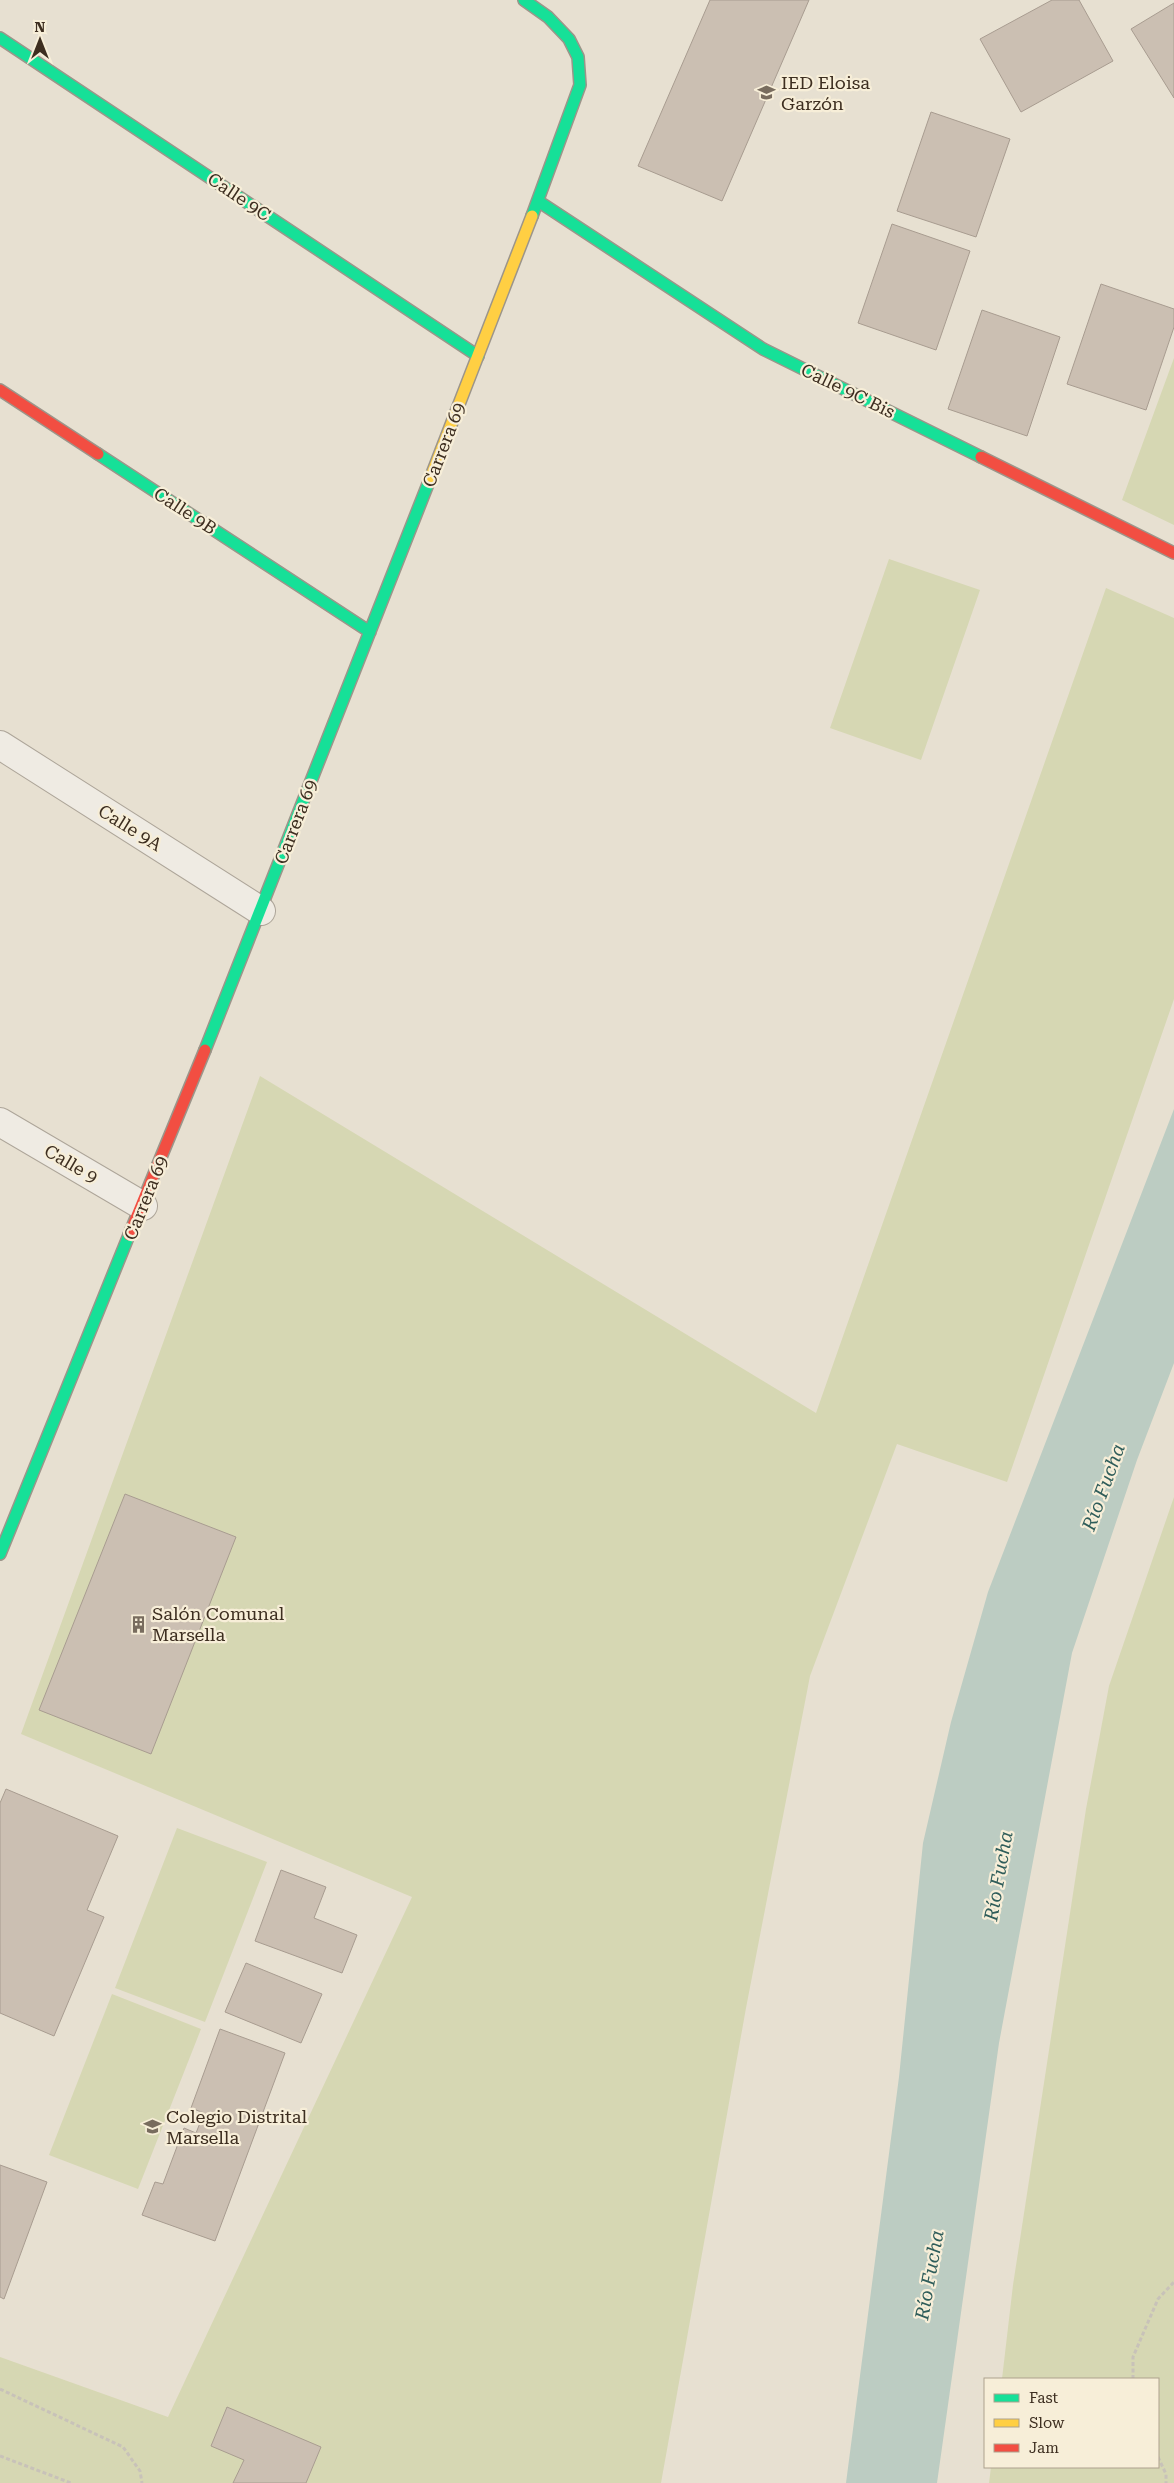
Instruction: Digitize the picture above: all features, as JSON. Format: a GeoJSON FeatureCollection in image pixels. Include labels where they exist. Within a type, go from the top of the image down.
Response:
{"type":"FeatureCollection","features":[{"type":"Feature","properties":{"kind":"street","name":"Carrera 69"},"geometry":{"type":"LineString","coordinates":[[0,1554],[143,1206],[260,911],[478,356],[538,201],[580,85],[578,57],[568,38],[543,13],[524,0]]}},
{"type":"Feature","properties":{"kind":"street","name":"Calle 9C"},"geometry":{"type":"LineString","coordinates":[[0,38],[478,356]]}},
{"type":"Feature","properties":{"kind":"street","name":"Calle 9C Bis"},"geometry":{"type":"LineString","coordinates":[[538,201],[763,348],[1174,552]]}},
{"type":"Feature","properties":{"kind":"street","name":"Calle 9B"},"geometry":{"type":"LineString","coordinates":[[0,390],[370,632]]}},
{"type":"Feature","properties":{"kind":"street","name":"Calle 9A"},"geometry":{"type":"LineString","coordinates":[[0,745],[260,911]]}},
{"type":"Feature","properties":{"kind":"street","name":"Calle 9"},"geometry":{"type":"LineString","coordinates":[[0,1122],[143,1206]]}},
{"type":"Feature","properties":{"kind":"path"},"geometry":{"type":"LineString","coordinates":[[1133,2378],[1133,2357],[1158,2299],[1174,2282]]}},
{"type":"Feature","properties":{"kind":"path"},"geometry":{"type":"LineString","coordinates":[[0,2389],[123,2447],[140,2471],[142,2483]]}},
{"type":"Feature","properties":{"kind":"path"},"geometry":{"type":"LineString","coordinates":[[0,2456],[71,2483]]}},
{"type":"Feature","properties":{"kind":"path"},"geometry":{"type":"LineString","coordinates":[[1159,2459],[1166,2474],[1166,2483]]}},
{"type":"Feature","properties":{"kind":"green space"},"geometry":{"type":"Polygon","coordinates":[[[1174,358],[1174,525],[1122,500],[1174,358]]]}},
{"type":"Feature","properties":{"kind":"green space"},"geometry":{"type":"Polygon","coordinates":[[[889,559],[980,590],[921,760],[830,728],[889,559]]]}},
{"type":"Feature","properties":{"kind":"green space"},"geometry":{"type":"Polygon","coordinates":[[[1106,588],[1174,618],[1174,999],[1007,1482],[897,1444],[810,1676],[746,2008],[661,2483],[0,2483],[0,2357],[168,2417],[412,1897],[21,1734],[260,1076],[816,1413],[1106,588]]]}},
{"type":"Feature","properties":{"kind":"green space"},"geometry":{"type":"Polygon","coordinates":[[[1174,1497],[1174,2483],[989,2483],[991,2468],[1159,2468],[1159,2378],[1002,2378],[1013,2285],[1086,1809],[1109,1686],[1174,1497]]]}},
{"type":"Feature","properties":{"kind":"green space"},"geometry":{"type":"Polygon","coordinates":[[[177,1828],[267,1862],[205,2022],[115,1988],[177,1828]]]}},
{"type":"Feature","properties":{"kind":"green space"},"geometry":{"type":"Polygon","coordinates":[[[112,1994],[201,2029],[138,2189],[49,2155],[112,1994]]]}},
{"type":"Feature","properties":{"kind":"water","name":"Río Fucha"},"geometry":{"type":"Polygon","coordinates":[[[1174,1109],[1174,1363],[1137,1460],[1072,1653],[999,2043],[937,2483],[846,2483],[899,2077],[923,1843],[951,1722],[988,1592],[1174,1109]]]}},
{"type":"Feature","properties":{"kind":"building"},"geometry":{"type":"Polygon","coordinates":[[[710,0],[809,0],[722,201],[638,166],[710,0]]]}},
{"type":"Feature","properties":{"kind":"building"},"geometry":{"type":"Polygon","coordinates":[[[1052,0],[1079,0],[1113,61],[1021,112],[980,39],[1052,0]]]}},
{"type":"Feature","properties":{"kind":"building"},"geometry":{"type":"Polygon","coordinates":[[[1174,3],[1174,98],[1131,29],[1174,3]]]}},
{"type":"Feature","properties":{"kind":"building"},"geometry":{"type":"Polygon","coordinates":[[[931,112],[1010,139],[976,237],[897,211],[931,112]]]}},
{"type":"Feature","properties":{"kind":"building"},"geometry":{"type":"Polygon","coordinates":[[[892,224],[970,251],[936,350],[858,323],[892,224]]]}},
{"type":"Feature","properties":{"kind":"building"},"geometry":{"type":"Polygon","coordinates":[[[1101,284],[1174,309],[1174,327],[1146,410],[1067,384],[1101,284]]]}},
{"type":"Feature","properties":{"kind":"building"},"geometry":{"type":"Polygon","coordinates":[[[982,310],[1060,337],[1027,436],[948,409],[982,310]]]}},
{"type":"Feature","properties":{"kind":"building","name":"Salón Comunal Marsella"},"geometry":{"type":"Polygon","coordinates":[[[125,1494],[236,1537],[151,1754],[39,1710],[125,1494]]]}},
{"type":"Feature","properties":{"kind":"building"},"geometry":{"type":"Polygon","coordinates":[[[6,1789],[118,1836],[87,1910],[104,1917],[54,2036],[0,2013],[0,1803],[6,1789]]]}},
{"type":"Feature","properties":{"kind":"building"},"geometry":{"type":"Polygon","coordinates":[[[281,1870],[326,1887],[314,1918],[357,1935],[342,1973],[255,1941],[281,1870]]]}},
{"type":"Feature","properties":{"kind":"building"},"geometry":{"type":"Polygon","coordinates":[[[246,1963],[322,1994],[301,2043],[225,2012],[246,1963]]]}},
{"type":"Feature","properties":{"kind":"building"},"geometry":{"type":"Polygon","coordinates":[[[220,2029],[285,2053],[215,2241],[142,2215],[155,2182],[163,2184],[184,2128],[196,2133],[204,2113],[191,2108],[220,2029]]]}},
{"type":"Feature","properties":{"kind":"building"},"geometry":{"type":"Polygon","coordinates":[[[0,2165],[47,2182],[4,2299],[0,2297],[0,2165]]]}},
{"type":"Feature","properties":{"kind":"building"},"geometry":{"type":"Polygon","coordinates":[[[227,2407],[321,2447],[306,2483],[233,2483],[244,2460],[211,2446],[227,2407]]]}},
{"type":"Feature","properties":{"kind":"traffic: fast"},"geometry":{"type":"LineString","coordinates":[[524,0],[548,17],[569,39],[578,57],[580,85],[532,216]]}},
{"type":"Feature","properties":{"kind":"traffic: fast"},"geometry":{"type":"LineString","coordinates":[[0,38],[478,356]]}},
{"type":"Feature","properties":{"kind":"traffic: fast"},"geometry":{"type":"LineString","coordinates":[[538,201],[763,349],[981,457]]}},
{"type":"Feature","properties":{"kind":"traffic: fast"},"geometry":{"type":"LineString","coordinates":[[98,454],[370,632]]}},
{"type":"Feature","properties":{"kind":"traffic: fast"},"geometry":{"type":"LineString","coordinates":[[205,1050],[430,479]]}},
{"type":"Feature","properties":{"kind":"traffic: fast"},"geometry":{"type":"LineString","coordinates":[[0,1554],[129,1235]]}},
{"type":"Feature","properties":{"kind":"traffic: slow"},"geometry":{"type":"LineString","coordinates":[[430,479],[532,216]]}},
{"type":"Feature","properties":{"kind":"traffic: jam"},"geometry":{"type":"LineString","coordinates":[[0,390],[98,454]]}},
{"type":"Feature","properties":{"kind":"traffic: jam"},"geometry":{"type":"LineString","coordinates":[[981,457],[1174,553]]}},
{"type":"Feature","properties":{"kind":"traffic: jam"},"geometry":{"type":"LineString","coordinates":[[129,1235],[205,1050]]}},
{"type":"Feature","properties":{"kind":"place","name":"IED Eloisa Garzón"},"geometry":{"type":"Point","coordinates":[767,93]}},
{"type":"Feature","properties":{"kind":"place","name":"Salón Comunal Marsella"},"geometry":{"type":"Point","coordinates":[138,1624]}},
{"type":"Feature","properties":{"kind":"place","name":"Colegio Distrital Marsella"},"geometry":{"type":"Point","coordinates":[152,2127]}}]}
